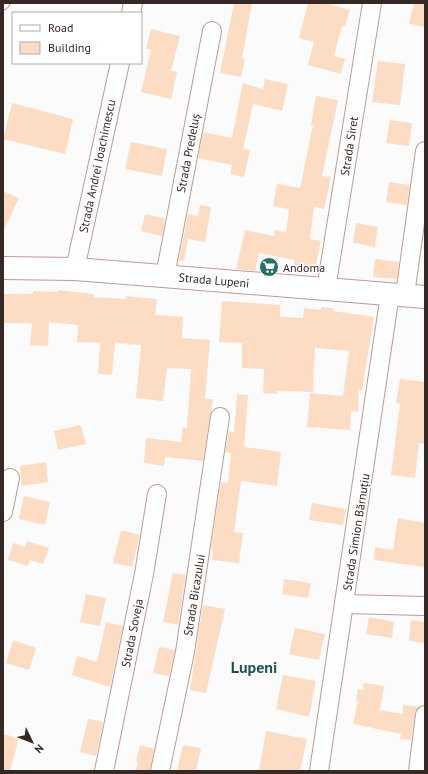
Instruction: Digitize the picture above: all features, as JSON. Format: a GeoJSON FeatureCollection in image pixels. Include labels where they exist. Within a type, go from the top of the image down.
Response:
{"type":"FeatureCollection","features":[{"type":"Feature","properties":{"kind":"street","name":"Strada Siret"},"geometry":{"type":"LineString","coordinates":[[326,289],[372,3]]}},
{"type":"Feature","properties":{"kind":"street","name":"Strada Predeluș"},"geometry":{"type":"LineString","coordinates":[[165,276],[212,31]]}},
{"type":"Feature","properties":{"kind":"street","name":"Strada Andrei Ioachimescu"},"geometry":{"type":"LineString","coordinates":[[75,269],[120,64]]}},
{"type":"Feature","properties":{"kind":"street","name":"Strada Simion Bărnuțiu"},"geometry":{"type":"LineString","coordinates":[[319,771],[345,604],[407,295],[425,151]]}},
{"type":"Feature","properties":{"kind":"street","name":"Strada Lupeni"},"geometry":{"type":"LineString","coordinates":[[3,268],[75,269],[407,295]]}},
{"type":"Feature","properties":{"kind":"street","name":"Strada Bicazului"},"geometry":{"type":"LineString","coordinates":[[160,771],[185,652],[220,417]]}},
{"type":"Feature","properties":{"kind":"street"},"geometry":{"type":"LineString","coordinates":[[3,512],[10,478]]}},
{"type":"Feature","properties":{"kind":"street","name":"Strada Soveja"},"geometry":{"type":"LineString","coordinates":[[104,771],[141,589],[158,494]]}},
{"type":"Feature","properties":{"kind":"street"},"geometry":{"type":"LineString","coordinates":[[345,604],[425,606]]}},
{"type":"Feature","properties":{"kind":"street"},"geometry":{"type":"LineString","coordinates":[[418,771],[425,715]]}},
{"type":"Feature","properties":{"kind":"building"},"geometry":{"type":"Polygon","coordinates":[[[234,3],[252,3],[242,58],[245,59],[241,77],[220,73],[234,3]]]}},
{"type":"Feature","properties":{"kind":"building"},"geometry":{"type":"Polygon","coordinates":[[[308,3],[326,3],[350,10],[345,26],[342,26],[334,56],[345,59],[341,74],[308,65],[314,42],[299,38],[308,3]]]}},
{"type":"Feature","properties":{"kind":"building"},"geometry":{"type":"Polygon","coordinates":[[[414,3],[425,3],[425,27],[409,24],[414,3]]]}},
{"type":"Feature","properties":{"kind":"building"},"geometry":{"type":"Polygon","coordinates":[[[151,29],[180,36],[171,71],[177,72],[171,99],[141,92],[151,50],[146,49],[151,29]]]}},
{"type":"Feature","properties":{"kind":"building"},"geometry":{"type":"Polygon","coordinates":[[[378,61],[405,64],[400,105],[372,102],[378,61]]]}},
{"type":"Feature","properties":{"kind":"building"},"geometry":{"type":"Polygon","coordinates":[[[265,79],[288,84],[282,111],[253,104],[243,149],[250,150],[244,177],[230,174],[232,165],[198,158],[203,132],[232,138],[243,83],[263,89],[265,79]]]}},
{"type":"Feature","properties":{"kind":"building"},"geometry":{"type":"Polygon","coordinates":[[[316,96],[338,100],[322,176],[331,177],[324,209],[314,207],[310,239],[321,241],[314,274],[293,270],[295,260],[259,253],[255,271],[236,269],[245,230],[274,236],[275,230],[286,232],[289,209],[273,206],[277,184],[300,188],[313,125],[311,125],[316,96]]]}},
{"type":"Feature","properties":{"kind":"building"},"geometry":{"type":"Polygon","coordinates":[[[12,103],[73,119],[65,154],[3,139],[12,103]]]}},
{"type":"Feature","properties":{"kind":"building"},"geometry":{"type":"Polygon","coordinates":[[[390,120],[412,123],[409,146],[386,143],[390,120]]]}},
{"type":"Feature","properties":{"kind":"building"},"geometry":{"type":"Polygon","coordinates":[[[131,142],[167,149],[162,176],[125,169],[131,142]]]}},
{"type":"Feature","properties":{"kind":"building"},"geometry":{"type":"Polygon","coordinates":[[[389,182],[410,185],[407,205],[386,202],[389,182]]]}},
{"type":"Feature","properties":{"kind":"building"},"geometry":{"type":"Polygon","coordinates":[[[3,191],[19,198],[3,232],[3,191]]]}},
{"type":"Feature","properties":{"kind":"building"},"geometry":{"type":"Polygon","coordinates":[[[200,205],[211,207],[205,242],[188,239],[184,261],[179,260],[188,214],[198,216],[200,205]]]}},
{"type":"Feature","properties":{"kind":"building"},"geometry":{"type":"Polygon","coordinates":[[[145,214],[165,218],[162,236],[141,231],[145,214]]]}},
{"type":"Feature","properties":{"kind":"building"},"geometry":{"type":"Polygon","coordinates":[[[356,223],[378,227],[375,247],[353,243],[356,223]]]}},
{"type":"Feature","properties":{"kind":"building"},"geometry":{"type":"Polygon","coordinates":[[[375,259],[399,262],[397,279],[373,277],[375,259]]]}},
{"type":"Feature","properties":{"kind":"building"},"geometry":{"type":"Polygon","coordinates":[[[58,290],[94,294],[94,297],[126,299],[126,296],[157,299],[155,315],[183,317],[182,338],[210,340],[205,399],[213,399],[203,461],[165,457],[164,466],[144,463],[146,438],[181,442],[183,427],[187,428],[191,369],[167,368],[163,401],[136,398],[141,345],[115,343],[112,375],[98,374],[100,343],[77,342],[78,325],[49,322],[48,346],[30,345],[32,323],[3,323],[3,294],[33,294],[33,291],[57,292],[58,290]]]}},
{"type":"Feature","properties":{"kind":"building"},"geometry":{"type":"Polygon","coordinates":[[[222,301],[280,305],[280,317],[303,318],[304,308],[321,310],[321,307],[334,308],[333,311],[374,317],[362,391],[359,390],[358,412],[351,411],[350,430],[307,427],[310,393],[343,396],[349,351],[315,348],[313,392],[277,391],[277,394],[263,393],[264,369],[242,368],[242,343],[219,342],[222,301]]]}},
{"type":"Feature","properties":{"kind":"building"},"geometry":{"type":"Polygon","coordinates":[[[400,379],[425,382],[425,444],[419,443],[415,478],[391,475],[400,404],[396,403],[400,379]]]}},
{"type":"Feature","properties":{"kind":"building"},"geometry":{"type":"Polygon","coordinates":[[[237,394],[248,395],[244,447],[281,452],[277,486],[241,481],[234,532],[243,533],[239,563],[212,560],[213,548],[211,548],[221,482],[228,483],[231,453],[225,452],[229,431],[234,432],[237,394]]]}},
{"type":"Feature","properties":{"kind":"building"},"geometry":{"type":"Polygon","coordinates":[[[81,425],[86,444],[58,450],[54,431],[81,425]]]}},
{"type":"Feature","properties":{"kind":"building"},"geometry":{"type":"Polygon","coordinates":[[[46,462],[48,482],[22,486],[20,466],[46,462]]]}},
{"type":"Feature","properties":{"kind":"building"},"geometry":{"type":"Polygon","coordinates":[[[24,496],[50,502],[45,525],[19,519],[24,496]]]}},
{"type":"Feature","properties":{"kind":"building"},"geometry":{"type":"Polygon","coordinates":[[[312,503],[346,509],[343,525],[309,520],[312,503]]]}},
{"type":"Feature","properties":{"kind":"building"},"geometry":{"type":"Polygon","coordinates":[[[398,518],[425,523],[425,567],[374,560],[375,547],[393,550],[398,518]]]}},
{"type":"Feature","properties":{"kind":"building"},"geometry":{"type":"Polygon","coordinates":[[[121,530],[140,535],[132,567],[113,563],[121,530]]]}},
{"type":"Feature","properties":{"kind":"building"},"geometry":{"type":"Polygon","coordinates":[[[27,541],[49,548],[43,564],[30,560],[28,566],[8,560],[13,543],[25,547],[27,541]]]}},
{"type":"Feature","properties":{"kind":"building"},"geometry":{"type":"Polygon","coordinates":[[[173,573],[186,575],[178,625],[163,622],[173,573]]]}},
{"type":"Feature","properties":{"kind":"building"},"geometry":{"type":"Polygon","coordinates":[[[284,579],[311,583],[308,598],[282,594],[284,579]]]}},
{"type":"Feature","properties":{"kind":"building"},"geometry":{"type":"Polygon","coordinates":[[[86,594],[106,598],[100,626],[80,622],[86,594]]]}},
{"type":"Feature","properties":{"kind":"building"},"geometry":{"type":"Polygon","coordinates":[[[203,605],[225,609],[206,693],[190,690],[203,605]]]}},
{"type":"Feature","properties":{"kind":"building"},"geometry":{"type":"Polygon","coordinates":[[[369,617],[394,622],[392,638],[366,634],[369,617]]]}},
{"type":"Feature","properties":{"kind":"building"},"geometry":{"type":"Polygon","coordinates":[[[411,620],[425,622],[425,643],[409,641],[411,620]]]}},
{"type":"Feature","properties":{"kind":"building"},"geometry":{"type":"Polygon","coordinates":[[[106,622],[123,626],[110,687],[72,675],[77,656],[97,662],[106,622]]]}},
{"type":"Feature","properties":{"kind":"building"},"geometry":{"type":"Polygon","coordinates":[[[295,628],[325,634],[319,660],[289,654],[295,628]]]}},
{"type":"Feature","properties":{"kind":"building"},"geometry":{"type":"Polygon","coordinates":[[[13,640],[36,648],[29,670],[6,663],[13,640]]]}},
{"type":"Feature","properties":{"kind":"building"},"geometry":{"type":"Polygon","coordinates":[[[159,647],[175,650],[169,676],[153,673],[159,647]]]}},
{"type":"Feature","properties":{"kind":"building"},"geometry":{"type":"Polygon","coordinates":[[[283,675],[316,681],[309,717],[276,709],[283,675]]]}},
{"type":"Feature","properties":{"kind":"building"},"geometry":{"type":"Polygon","coordinates":[[[364,683],[384,686],[380,710],[403,714],[403,705],[419,707],[415,714],[411,740],[400,739],[401,734],[353,724],[358,701],[356,701],[358,689],[363,690],[364,683]]]}},
{"type":"Feature","properties":{"kind":"building"},"geometry":{"type":"Polygon","coordinates":[[[88,719],[103,722],[96,756],[80,752],[88,719]]]}},
{"type":"Feature","properties":{"kind":"building"},"geometry":{"type":"Polygon","coordinates":[[[266,731],[307,739],[300,771],[259,771],[266,731]]]}},
{"type":"Feature","properties":{"kind":"building"},"geometry":{"type":"Polygon","coordinates":[[[3,734],[19,738],[10,771],[3,771],[3,734]]]}},
{"type":"Feature","properties":{"kind":"building"},"geometry":{"type":"Polygon","coordinates":[[[140,745],[154,749],[150,771],[136,771],[138,762],[136,762],[140,745]]]}},
{"type":"Feature","properties":{"kind":"building"},"geometry":{"type":"Polygon","coordinates":[[[183,745],[201,748],[196,771],[177,771],[183,745]]]}},
{"type":"Feature","properties":{"kind":"place","name":"Andoma"},"geometry":{"type":"Point","coordinates":[269,267]}},
{"type":"Feature","properties":{"kind":"district","name":"Lupeni"},"geometry":{"type":"Point","coordinates":[254,667]}}]}
